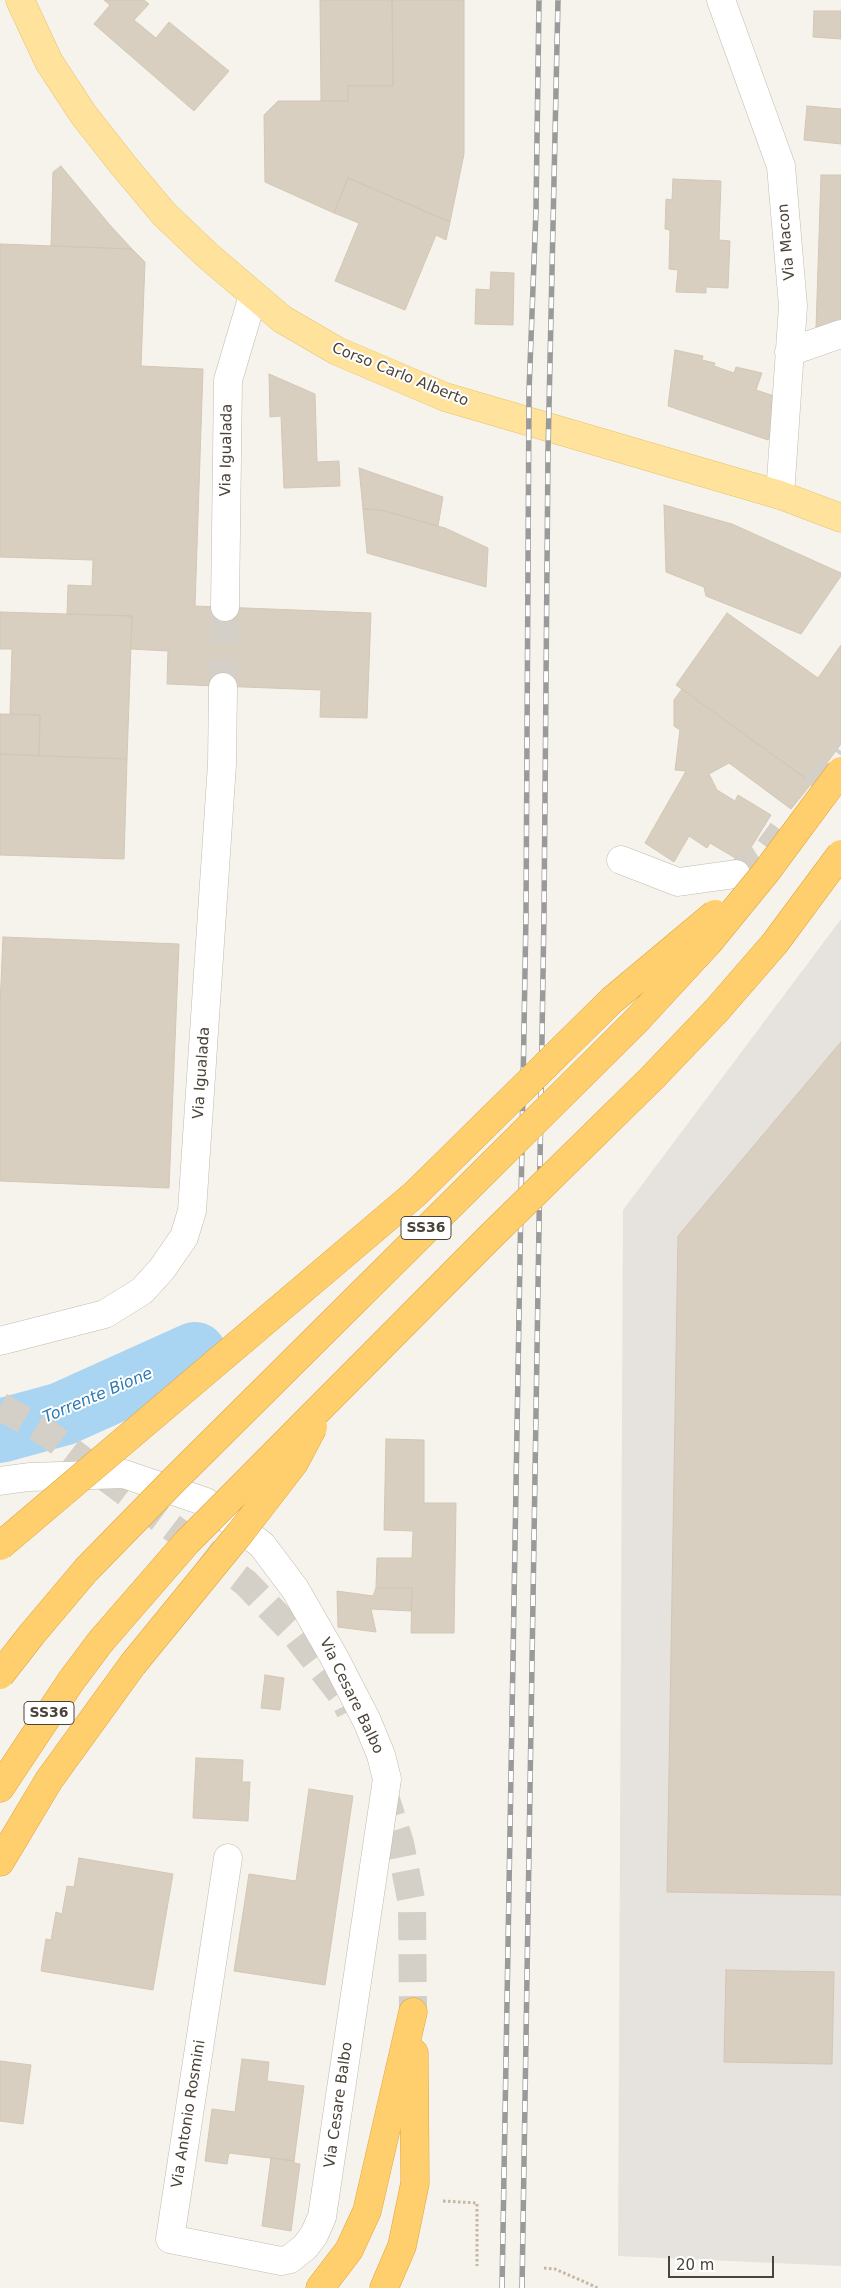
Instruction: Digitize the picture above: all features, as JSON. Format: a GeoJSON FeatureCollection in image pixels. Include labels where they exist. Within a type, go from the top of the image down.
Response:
{"type":"FeatureCollection","features":[{"type":"Feature","properties":{"kind":"highway","name":"SS36"},"geometry":{"type":"LineString","coordinates":[[0,1675],[86,1570],[208,1446],[636,1021],[708,943],[766,872],[841,772]]}},
{"type":"Feature","properties":{"kind":"highway","name":"SS36"},"geometry":{"type":"LineString","coordinates":[[0,1788],[39,1727],[101,1641],[187,1542],[489,1238],[652,1078],[716,1011],[775,943],[841,854]]}},
{"type":"Feature","properties":{"kind":"highway"},"geometry":{"type":"LineString","coordinates":[[0,1546],[414,1194],[612,1000],[766,872]]}},
{"type":"Feature","properties":{"kind":"highway"},"geometry":{"type":"LineString","coordinates":[[0,1862],[49,1780],[89,1722],[294,1462],[326,1404]]}},
{"type":"Feature","properties":{"kind":"highway"},"geometry":{"type":"LineString","coordinates":[[320,2288],[349,2250],[367,2211],[413,2012],[415,2183],[402,2246],[384,2288]]}},
{"type":"Feature","properties":{"kind":"main road","name":"Corso Carlo Alberto"},"geometry":{"type":"LineString","coordinates":[[20,0],[48,62],[111,151],[164,214],[207,256],[282,319],[337,351],[445,397],[780,495],[841,518]]}},
{"type":"Feature","properties":{"kind":"main road","name":"Corso Carlo Alberto"},"geometry":{"type":"LineString","coordinates":[[780,495],[841,531]]}},
{"type":"Feature","properties":{"kind":"street","name":"Via Macon"},"geometry":{"type":"LineString","coordinates":[[721,0],[781,166],[792,306],[780,495]]}},
{"type":"Feature","properties":{"kind":"street","name":"Via Igualada"},"geometry":{"type":"LineString","coordinates":[[224,607],[228,380],[253,296]]}},
{"type":"Feature","properties":{"kind":"street"},"geometry":{"type":"LineString","coordinates":[[790,352],[841,334]]}},
{"type":"Feature","properties":{"kind":"street","name":"Via Igualada"},"geometry":{"type":"LineString","coordinates":[[0,1341],[105,1314],[142,1291],[162,1269],[184,1237],[192,1210],[222,764],[223,687]]}},
{"type":"Feature","properties":{"kind":"street"},"geometry":{"type":"LineString","coordinates":[[621,860],[678,882],[736,874]]}},
{"type":"Feature","properties":{"kind":"street","name":"Via Cesare Balbo"},"geometry":{"type":"LineString","coordinates":[[0,1481],[29,1477],[124,1474],[206,1502],[262,1545],[295,1589],[334,1657],[381,1755],[386,1779],[324,2204],[318,2228],[298,2254]]}},
{"type":"Feature","properties":{"kind":"street","name":"Via Antonio Rosmini"},"geometry":{"type":"LineString","coordinates":[[228,1858],[170,2239],[272,2260],[290,2259],[298,2254]]}},
{"type":"Feature","properties":{"kind":"path"},"geometry":{"type":"LineString","coordinates":[[442,2201],[477,2204],[477,2266]]}},
{"type":"Feature","properties":{"kind":"path"},"geometry":{"type":"LineString","coordinates":[[544,2268],[555,2269],[598,2288]]}},
{"type":"Feature","properties":{"kind":"shaded area"},"geometry":{"type":"Polygon","coordinates":[[[841,919],[841,2266],[618,2256],[623,1210],[841,919]]]}},
{"type":"Feature","properties":{"kind":"building"},"geometry":{"type":"Polygon","coordinates":[[[104,0],[144,0],[149,4],[134,20],[156,38],[169,22],[229,71],[194,111],[94,24],[110,5],[104,0]]]}},
{"type":"Feature","properties":{"kind":"building"},"geometry":{"type":"Polygon","coordinates":[[[320,0],[392,0],[393,86],[348,86],[348,101],[321,101],[320,0]]]}},
{"type":"Feature","properties":{"kind":"building"},"geometry":{"type":"Polygon","coordinates":[[[392,0],[464,0],[464,154],[450,222],[348,178],[334,213],[265,182],[264,115],[278,101],[348,101],[348,86],[393,86],[392,0]]]}},
{"type":"Feature","properties":{"kind":"building"},"geometry":{"type":"Polygon","coordinates":[[[814,11],[841,11],[841,39],[813,37],[814,11]]]}},
{"type":"Feature","properties":{"kind":"building"},"geometry":{"type":"Polygon","coordinates":[[[807,106],[841,109],[841,144],[804,140],[807,106]]]}},
{"type":"Feature","properties":{"kind":"building"},"geometry":{"type":"Polygon","coordinates":[[[61,166],[132,249],[51,246],[53,172],[61,166]]]}},
{"type":"Feature","properties":{"kind":"building"},"geometry":{"type":"Polygon","coordinates":[[[821,175],[841,175],[841,325],[816,329],[821,175]]]}},
{"type":"Feature","properties":{"kind":"building"},"geometry":{"type":"Polygon","coordinates":[[[348,178],[450,222],[446,240],[436,235],[405,310],[335,281],[359,223],[334,213],[348,178]]]}},
{"type":"Feature","properties":{"kind":"building"},"geometry":{"type":"Polygon","coordinates":[[[673,179],[721,181],[719,240],[730,241],[728,288],[706,287],[706,293],[676,292],[678,270],[669,269],[670,230],[665,229],[666,199],[672,200],[673,179]]]}},
{"type":"Feature","properties":{"kind":"building"},"geometry":{"type":"Polygon","coordinates":[[[0,244],[132,249],[145,262],[141,366],[203,369],[195,606],[371,613],[367,718],[320,717],[321,690],[167,684],[168,651],[131,649],[132,616],[67,614],[68,585],[92,586],[93,560],[0,557],[0,244]]]}},
{"type":"Feature","properties":{"kind":"building"},"geometry":{"type":"Polygon","coordinates":[[[491,272],[514,273],[513,325],[475,324],[476,289],[490,290],[491,272]]]}},
{"type":"Feature","properties":{"kind":"building"},"geometry":{"type":"Polygon","coordinates":[[[675,350],[703,356],[702,360],[715,363],[714,366],[734,373],[736,367],[762,373],[756,390],[777,397],[776,420],[768,440],[668,406],[675,350]]]}},
{"type":"Feature","properties":{"kind":"building"},"geometry":{"type":"Polygon","coordinates":[[[269,374],[315,394],[317,462],[339,461],[340,486],[284,488],[281,416],[270,417],[269,374]]]}},
{"type":"Feature","properties":{"kind":"building"},"geometry":{"type":"Polygon","coordinates":[[[359,468],[443,497],[438,526],[381,510],[363,509],[359,468]]]}},
{"type":"Feature","properties":{"kind":"building"},"geometry":{"type":"Polygon","coordinates":[[[664,505],[732,524],[841,573],[841,576],[801,634],[706,596],[704,587],[666,572],[664,505]]]}},
{"type":"Feature","properties":{"kind":"building"},"geometry":{"type":"Polygon","coordinates":[[[363,509],[381,510],[445,528],[488,548],[486,587],[367,553],[363,509]]]}},
{"type":"Feature","properties":{"kind":"building"},"geometry":{"type":"Polygon","coordinates":[[[0,612],[132,616],[127,759],[39,756],[40,715],[10,714],[12,649],[0,649],[0,612]]]}},
{"type":"Feature","properties":{"kind":"building"},"geometry":{"type":"Polygon","coordinates":[[[727,613],[818,678],[841,645],[841,744],[812,783],[676,685],[727,613]]]}},
{"type":"Feature","properties":{"kind":"building"},"geometry":{"type":"Polygon","coordinates":[[[682,689],[812,783],[791,809],[729,763],[709,774],[717,790],[735,801],[738,795],[771,815],[742,862],[710,843],[707,848],[689,836],[674,862],[645,843],[686,771],[675,770],[680,730],[674,726],[674,700],[682,689]]]}},
{"type":"Feature","properties":{"kind":"building"},"geometry":{"type":"Polygon","coordinates":[[[0,714],[40,715],[39,756],[0,754],[0,714]]]}},
{"type":"Feature","properties":{"kind":"building"},"geometry":{"type":"Polygon","coordinates":[[[0,754],[127,759],[124,859],[0,855],[0,754]]]}},
{"type":"Feature","properties":{"kind":"building"},"geometry":{"type":"Polygon","coordinates":[[[3,937],[179,944],[169,1188],[0,1181],[0,1006],[3,937]]]}},
{"type":"Feature","properties":{"kind":"building"},"geometry":{"type":"Polygon","coordinates":[[[841,1042],[841,1895],[667,1892],[678,1236],[841,1042]]]}},
{"type":"Feature","properties":{"kind":"building"},"geometry":{"type":"Polygon","coordinates":[[[386,1439],[424,1440],[424,1503],[456,1503],[454,1633],[411,1633],[412,1588],[376,1588],[377,1558],[412,1558],[413,1531],[384,1530],[386,1439]]]}},
{"type":"Feature","properties":{"kind":"building"},"geometry":{"type":"Polygon","coordinates":[[[376,1588],[412,1588],[411,1611],[371,1609],[376,1632],[338,1627],[337,1591],[373,1596],[376,1588]]]}},
{"type":"Feature","properties":{"kind":"building"},"geometry":{"type":"Polygon","coordinates":[[[265,1675],[284,1678],[280,1710],[261,1708],[265,1675]]]}},
{"type":"Feature","properties":{"kind":"building"},"geometry":{"type":"Polygon","coordinates":[[[196,1758],[243,1760],[242,1782],[250,1782],[248,1821],[193,1818],[196,1758]]]}},
{"type":"Feature","properties":{"kind":"building"},"geometry":{"type":"Polygon","coordinates":[[[309,1789],[353,1796],[325,1985],[234,1971],[249,1874],[296,1881],[309,1789]]]}},
{"type":"Feature","properties":{"kind":"building"},"geometry":{"type":"Polygon","coordinates":[[[79,1858],[173,1874],[153,1990],[41,1971],[46,1939],[51,1940],[56,1912],[62,1914],[67,1886],[74,1887],[79,1858]]]}},
{"type":"Feature","properties":{"kind":"building"},"geometry":{"type":"Polygon","coordinates":[[[726,1970],[834,1972],[832,2064],[724,2062],[726,1970]]]}},
{"type":"Feature","properties":{"kind":"building"},"geometry":{"type":"Polygon","coordinates":[[[242,2059],[269,2062],[267,2081],[304,2086],[294,2161],[229,2153],[227,2164],[205,2161],[212,2109],[235,2112],[242,2059]]]}},
{"type":"Feature","properties":{"kind":"building"},"geometry":{"type":"Polygon","coordinates":[[[0,2061],[31,2065],[23,2124],[0,2121],[0,2061]]]}},
{"type":"Feature","properties":{"kind":"building"},"geometry":{"type":"Polygon","coordinates":[[[271,2158],[294,2161],[294,2163],[300,2164],[291,2231],[262,2226],[271,2158]]]}},
{"type":"Feature","properties":{"kind":"waterway","name":"Torrente Bione"},"geometry":{"type":"LineString","coordinates":[[0,1431],[62,1414],[195,1354]]}},
{"type":"Feature","properties":{"kind":"tunnel"},"geometry":{"type":"LineString","coordinates":[[223,687],[225,607]]}},
{"type":"Feature","properties":{"kind":"tunnel"},"geometry":{"type":"LineString","coordinates":[[814,788],[841,751]]}},
{"type":"Feature","properties":{"kind":"tunnel"},"geometry":{"type":"LineString","coordinates":[[736,874],[763,857],[782,831]]}},
{"type":"Feature","properties":{"kind":"tunnel"},"geometry":{"type":"LineString","coordinates":[[0,1406],[48,1434],[246,1583],[295,1634],[342,1695],[350,1711]]}},
{"type":"Feature","properties":{"kind":"tunnel"},"geometry":{"type":"LineString","coordinates":[[383,1790],[400,1843],[412,1904],[413,2012]]}},
{"type":"Feature","properties":{"kind":"railway"},"geometry":{"type":"LineString","coordinates":[[502,2288],[526,914],[529,391],[536,210],[539,0]]}},
{"type":"Feature","properties":{"kind":"railway"},"geometry":{"type":"LineString","coordinates":[[522,2288],[544,913],[548,452],[558,0]]}}]}
